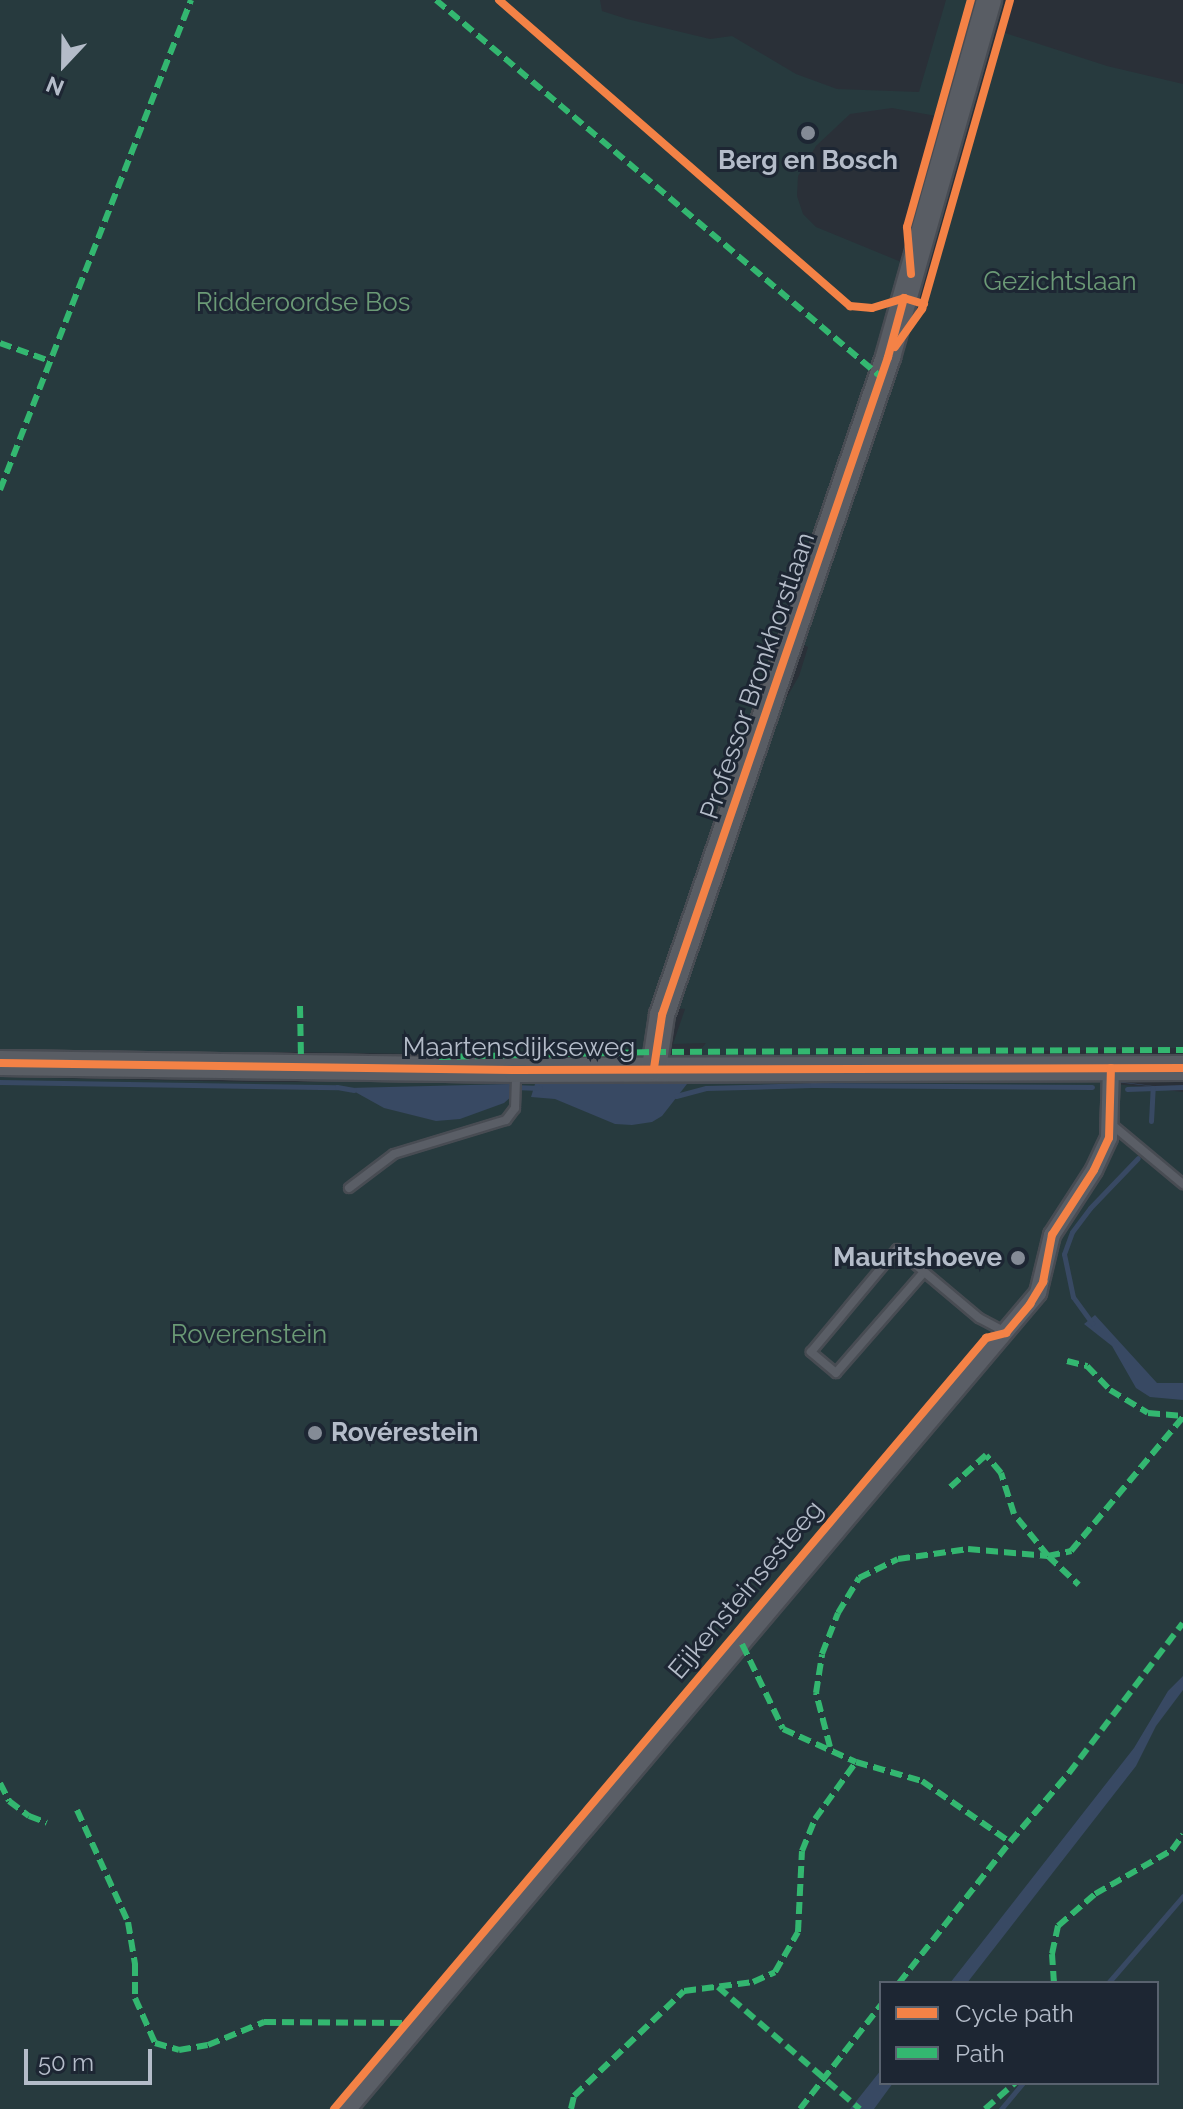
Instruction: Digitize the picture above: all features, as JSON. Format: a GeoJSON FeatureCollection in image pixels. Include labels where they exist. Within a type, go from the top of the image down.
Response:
{"type":"FeatureCollection","features":[{"type":"Feature","properties":{"kind":"street","name":"Professor Bronkhorstlaan"},"geometry":{"type":"LineString","coordinates":[[654,1068],[662,1015],[888,357],[989,0]]}},
{"type":"Feature","properties":{"kind":"street","name":"Maartensdijkseweg"},"geometry":{"type":"LineString","coordinates":[[0,1063],[516,1070],[1183,1068]]}},
{"type":"Feature","properties":{"kind":"street","name":"Eijkensteinsesteeg"},"geometry":{"type":"LineString","coordinates":[[348,2109],[1038,1293],[1052,1235],[1094,1170],[1109,1138],[1111,1068]]}},
{"type":"Feature","properties":{"kind":"lane"},"geometry":{"type":"LineString","coordinates":[[349,1188],[394,1154],[506,1120],[515,1108],[516,1070]]}},
{"type":"Feature","properties":{"kind":"lane"},"geometry":{"type":"LineString","coordinates":[[1111,1123],[1183,1184]]}},
{"type":"Feature","properties":{"kind":"lane"},"geometry":{"type":"LineString","coordinates":[[924,1272],[836,1373],[811,1352],[897,1249],[979,1318],[1006,1333]]}},
{"type":"Feature","properties":{"kind":"green space","name":"Ridderoordse Bos"},"geometry":{"type":"Polygon","coordinates":[[[0,0],[600,0],[602,11],[627,19],[710,39],[732,36],[796,74],[837,89],[919,92],[946,0],[985,0],[953,119],[892,108],[850,114],[816,146],[798,176],[797,196],[803,214],[816,227],[911,266],[902,299],[929,297],[1002,32],[1107,66],[1183,84],[1183,1048],[1032,1051],[1031,1075],[666,1076],[673,1055],[696,1055],[706,1043],[673,1044],[685,1009],[658,1006],[640,1057],[288,1052],[0,1054],[0,0]],[[787,637],[736,786],[799,676],[808,647],[787,637]]]}},
{"type":"Feature","properties":{"kind":"green space","name":"Roverenstein"},"geometry":{"type":"Polygon","coordinates":[[[0,1077],[252,1082],[1100,1082],[1183,1092],[1183,2109],[0,2109],[0,1077]]]}},
{"type":"Feature","properties":{"kind":"water"},"geometry":{"type":"Polygon","coordinates":[[[1100,1079],[1183,1090],[1100,1080],[687,1084],[662,1116],[652,1122],[632,1125],[615,1124],[555,1099],[531,1097],[535,1084],[1100,1079]]]}},
{"type":"Feature","properties":{"kind":"water"},"geometry":{"type":"Polygon","coordinates":[[[511,1084],[512,1096],[504,1103],[460,1119],[436,1121],[384,1108],[348,1088],[511,1084]]]}},
{"type":"Feature","properties":{"kind":"water"},"geometry":{"type":"Polygon","coordinates":[[[1095,1315],[1157,1383],[1183,1383],[1183,1400],[1150,1397],[1136,1388],[1112,1346],[1084,1324],[1095,1315]]]}},
{"type":"Feature","properties":{"kind":"water"},"geometry":{"type":"Polygon","coordinates":[[[1183,1676],[1183,1690],[1156,1726],[1136,1766],[969,1981],[952,1981],[1134,1748],[1168,1691],[1183,1676]]]}},
{"type":"Feature","properties":{"kind":"water"},"geometry":{"type":"Polygon","coordinates":[[[879,2073],[879,2085],[892,2085],[874,2109],[850,2109],[879,2073]]]}},
{"type":"Feature","properties":{"kind":"waterway"},"geometry":{"type":"LineString","coordinates":[[0,1082],[337,1087],[354,1090]]}},
{"type":"Feature","properties":{"kind":"waterway"},"geometry":{"type":"LineString","coordinates":[[676,1096],[706,1088],[812,1085],[1092,1087]]}},
{"type":"Feature","properties":{"kind":"waterway"},"geometry":{"type":"LineString","coordinates":[[514,1087],[540,1088]]}},
{"type":"Feature","properties":{"kind":"waterway"},"geometry":{"type":"LineString","coordinates":[[1127,1089],[1183,1087]]}},
{"type":"Feature","properties":{"kind":"waterway"},"geometry":{"type":"LineString","coordinates":[[1151,1121],[1153,1088]]}},
{"type":"Feature","properties":{"kind":"waterway"},"geometry":{"type":"LineString","coordinates":[[1092,1323],[1073,1297],[1064,1254],[1072,1232],[1090,1208],[1138,1158]]}},
{"type":"Feature","properties":{"kind":"waterway"},"geometry":{"type":"LineString","coordinates":[[1110,1981],[1183,1896]]}},
{"type":"Feature","properties":{"kind":"waterway"},"geometry":{"type":"LineString","coordinates":[[1001,2109],[1021,2085]]}},
{"type":"Feature","properties":{"kind":"marked path"},"geometry":{"type":"LineString","coordinates":[[0,490],[191,0]]}},
{"type":"Feature","properties":{"kind":"marked path"},"geometry":{"type":"LineString","coordinates":[[436,0],[881,377]]}},
{"type":"Feature","properties":{"kind":"marked path"},"geometry":{"type":"LineString","coordinates":[[0,343],[50,361]]}},
{"type":"Feature","properties":{"kind":"marked path"},"geometry":{"type":"LineString","coordinates":[[300,1006],[301,1058]]}},
{"type":"Feature","properties":{"kind":"marked path"},"geometry":{"type":"LineString","coordinates":[[439,1057],[654,1052],[1183,1050]]}},
{"type":"Feature","properties":{"kind":"marked path"},"geometry":{"type":"LineString","coordinates":[[1067,1361],[1087,1366],[1110,1390],[1148,1413],[1183,1416]]}},
{"type":"Feature","properties":{"kind":"marked path"},"geometry":{"type":"LineString","coordinates":[[1048,1556],[1071,1551],[1183,1417]]}},
{"type":"Feature","properties":{"kind":"marked path"},"geometry":{"type":"LineString","coordinates":[[830,1747],[816,1693],[822,1654],[838,1613],[859,1578],[898,1559],[968,1549],[1048,1556],[1014,1514],[1001,1473],[986,1455],[947,1490]]}},
{"type":"Feature","properties":{"kind":"marked path"},"geometry":{"type":"LineString","coordinates":[[1048,1556],[1079,1585]]}},
{"type":"Feature","properties":{"kind":"marked path"},"geometry":{"type":"LineString","coordinates":[[742,1644],[783,1729],[856,1762],[922,1781],[1010,1842],[1069,1773],[1183,1623]]}},
{"type":"Feature","properties":{"kind":"marked path"},"geometry":{"type":"LineString","coordinates":[[571,2109],[574,2096],[684,1991],[753,1982],[775,1972],[798,1932],[802,1851],[815,1819],[856,1762]]}},
{"type":"Feature","properties":{"kind":"marked path"},"geometry":{"type":"LineString","coordinates":[[0,1783],[9,1801],[29,1816],[47,1823]]}},
{"type":"Feature","properties":{"kind":"marked path"},"geometry":{"type":"LineString","coordinates":[[77,1810],[128,1922],[135,1964],[135,1998],[155,2043],[179,2050],[208,2045],[264,2022],[407,2023]]}},
{"type":"Feature","properties":{"kind":"marked path"},"geometry":{"type":"LineString","coordinates":[[1054,1981],[1052,1954],[1058,1926],[1095,1894],[1172,1850],[1183,1835]]}},
{"type":"Feature","properties":{"kind":"marked path"},"geometry":{"type":"LineString","coordinates":[[901,1981],[1010,1842]]}},
{"type":"Feature","properties":{"kind":"marked path"},"geometry":{"type":"LineString","coordinates":[[718,1987],[860,2109]]}},
{"type":"Feature","properties":{"kind":"marked path"},"geometry":{"type":"LineString","coordinates":[[800,2109],[879,2008]]}},
{"type":"Feature","properties":{"kind":"marked path"},"geometry":{"type":"LineString","coordinates":[[985,2109],[1013,2085]]}},
{"type":"Feature","properties":{"kind":"cycle path"},"geometry":{"type":"LineString","coordinates":[[499,0],[850,306],[872,308],[904,298],[924,304]]}},
{"type":"Feature","properties":{"kind":"cycle path"},"geometry":{"type":"LineString","coordinates":[[911,274],[907,227],[971,0]]}},
{"type":"Feature","properties":{"kind":"cycle path"},"geometry":{"type":"LineString","coordinates":[[895,347],[922,309],[1010,0]]}},
{"type":"Feature","properties":{"kind":"cycle path"},"geometry":{"type":"LineString","coordinates":[[654,1068],[662,1015],[888,357],[904,298]]}},
{"type":"Feature","properties":{"kind":"cycle path"},"geometry":{"type":"LineString","coordinates":[[0,1063],[516,1070],[1183,1068]]}},
{"type":"Feature","properties":{"kind":"cycle path"},"geometry":{"type":"LineString","coordinates":[[334,2109],[986,1338],[1006,1333],[1030,1304],[1043,1282],[1052,1235],[1094,1170],[1109,1138],[1111,1068]]}},
{"type":"Feature","properties":{"kind":"place","name":"Berg en Bosch"},"geometry":{"type":"Point","coordinates":[808,133]}},
{"type":"Feature","properties":{"kind":"place","name":"Mauritshoeve"},"geometry":{"type":"Point","coordinates":[1018,1258]}},
{"type":"Feature","properties":{"kind":"place","name":"Rovérestein"},"geometry":{"type":"Point","coordinates":[315,1433]}},
{"type":"Feature","properties":{"kind":"park label","name":"Gezichtslaan"},"geometry":{"type":"Point","coordinates":[1060,282]}}]}
